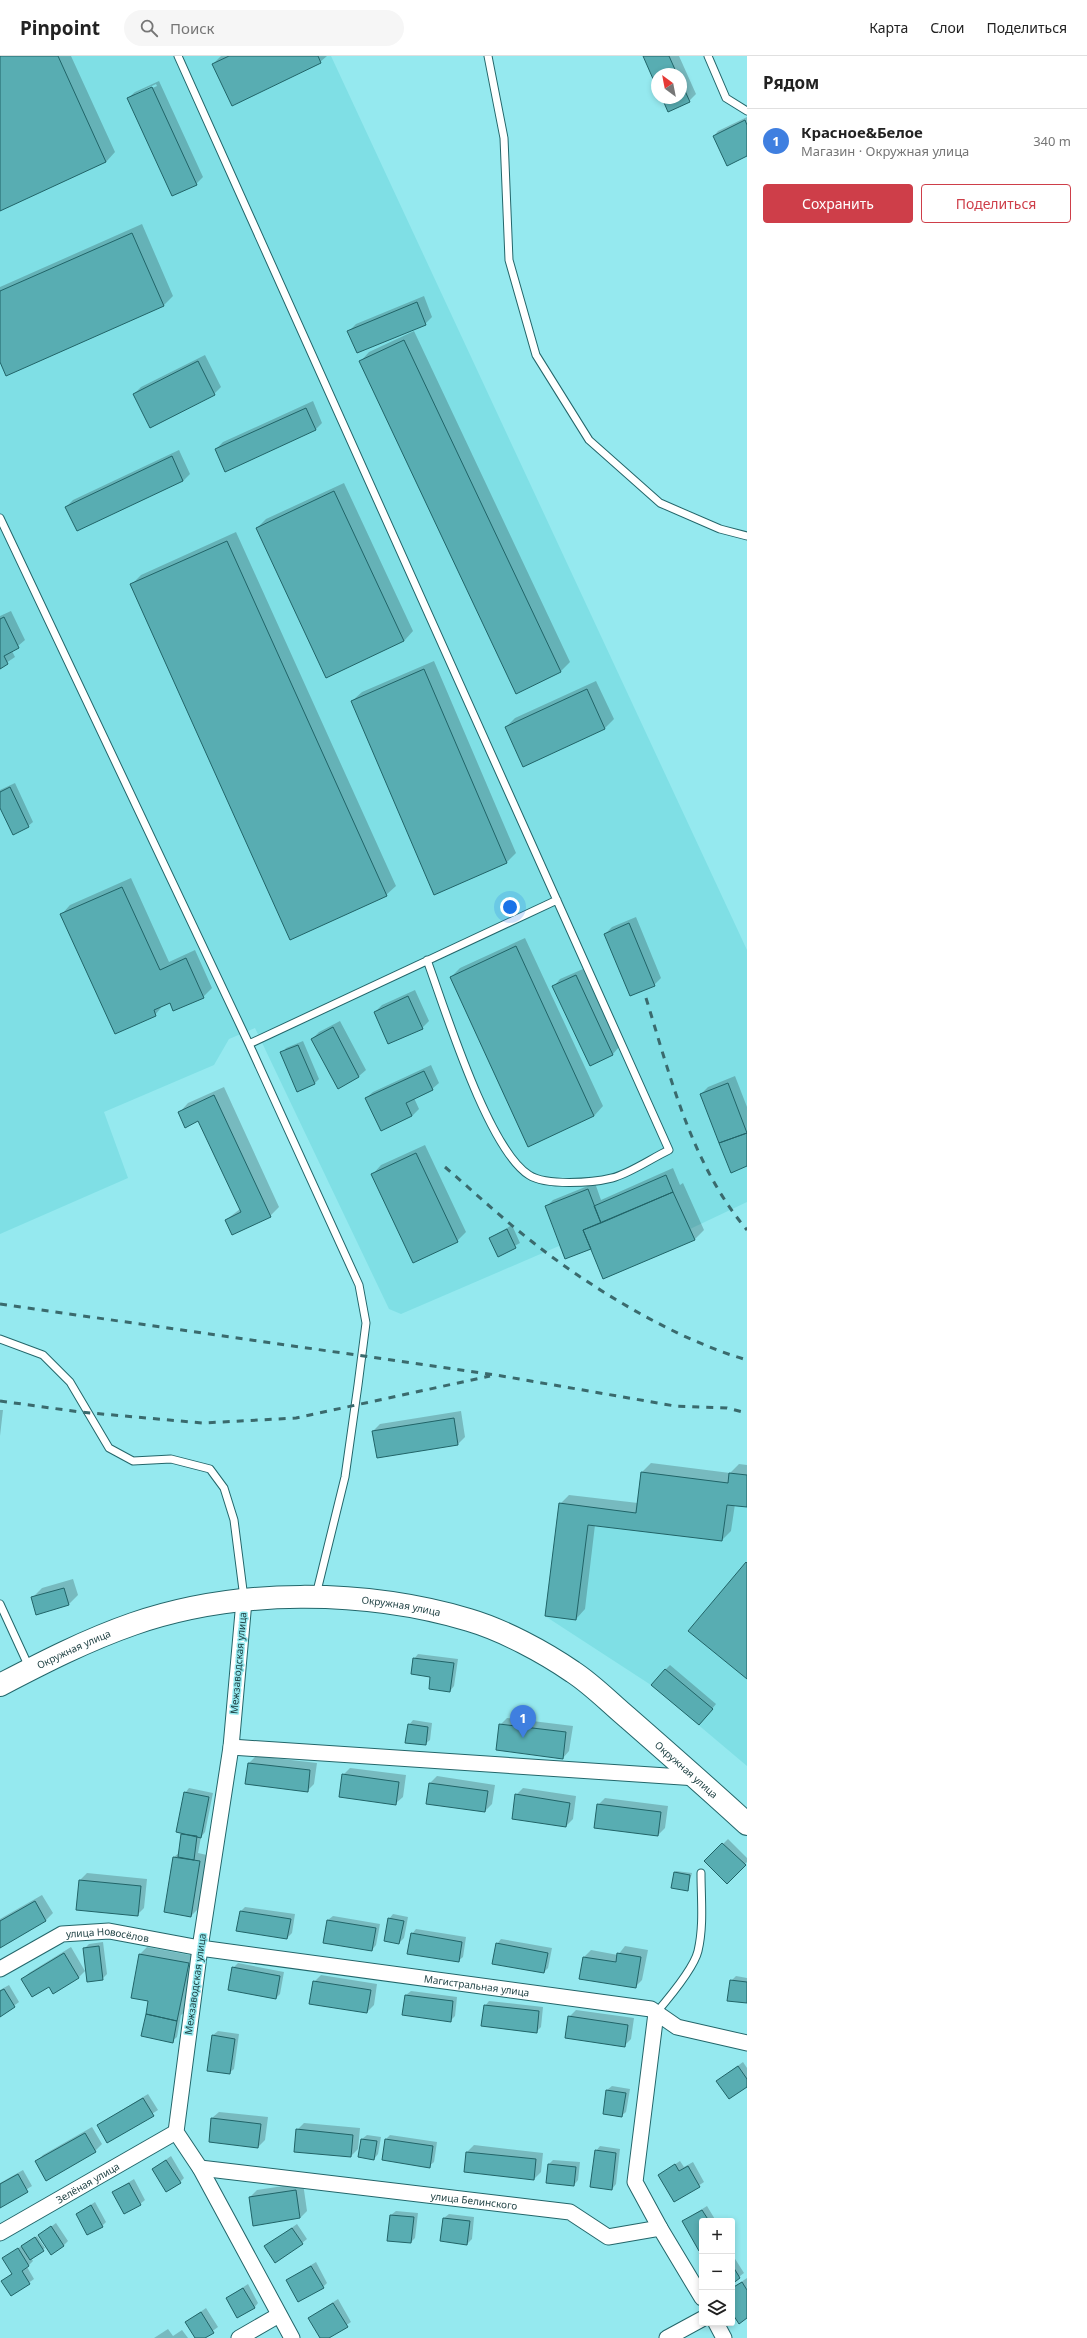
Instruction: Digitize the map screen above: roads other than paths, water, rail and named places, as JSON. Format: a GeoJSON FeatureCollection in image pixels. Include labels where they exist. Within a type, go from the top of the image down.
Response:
{"type":"FeatureCollection","features":[{"type":"Feature","properties":{"kind":"highway","name":"Окружная улица"},"geometry":{"type":"LineString","coordinates":[[0,1685],[72,1648],[135,1623],[188,1609],[244,1601],[315,1597],[363,1599],[423,1608],[470,1620],[510,1636],[574,1672],[698,1778],[747,1824]]}},
{"type":"Feature","properties":{"kind":"street","name":"Межзаводская улица"},"geometry":{"type":"LineString","coordinates":[[176,2132],[200,1948],[231,1747],[244,1601]]}},
{"type":"Feature","properties":{"kind":"street"},"geometry":{"type":"LineString","coordinates":[[231,1747],[698,1778]]}},
{"type":"Feature","properties":{"kind":"street","name":"улица Новосёлов"},"geometry":{"type":"LineString","coordinates":[[0,1969],[62,1934],[109,1931],[200,1948]]}},
{"type":"Feature","properties":{"kind":"street","name":"Магистральная улица"},"geometry":{"type":"LineString","coordinates":[[200,1948],[651,2008],[677,2027],[747,2043]]}},
{"type":"Feature","properties":{"kind":"street"},"geometry":{"type":"LineString","coordinates":[[656,2013],[635,2182],[660,2228],[699,2293]]}},
{"type":"Feature","properties":{"kind":"street"},"geometry":{"type":"LineString","coordinates":[[176,2132],[200,2168],[292,2338]]}},
{"type":"Feature","properties":{"kind":"street","name":"Зелёная улица"},"geometry":{"type":"LineString","coordinates":[[0,2233],[176,2132]]}},
{"type":"Feature","properties":{"kind":"street","name":"улица Белинского"},"geometry":{"type":"LineString","coordinates":[[200,2168],[570,2212],[608,2237],[660,2228]]}},
{"type":"Feature","properties":{"kind":"street"},"geometry":{"type":"LineString","coordinates":[[239,2338],[279,2315]]}},
{"type":"Feature","properties":{"kind":"street"},"geometry":{"type":"LineString","coordinates":[[667,2338],[699,2320]]}},
{"type":"Feature","properties":{"kind":"street"},"geometry":{"type":"LineString","coordinates":[[718,2326],[724,2338]]}},
{"type":"Feature","properties":{"kind":"lane"},"geometry":{"type":"LineString","coordinates":[[178,56],[669,1150],[613,1178],[562,1183],[529,1175],[504,1148],[479,1099],[427,960]]}},
{"type":"Feature","properties":{"kind":"lane"},"geometry":{"type":"LineString","coordinates":[[488,56],[504,138],[509,260],[536,355],[589,440],[660,503],[720,529],[747,536]]}},
{"type":"Feature","properties":{"kind":"lane"},"geometry":{"type":"LineString","coordinates":[[708,56],[726,98],[747,110]]}},
{"type":"Feature","properties":{"kind":"lane"},"geometry":{"type":"LineString","coordinates":[[0,518],[249,1044],[359,1285],[366,1324],[345,1477],[315,1597]]}},
{"type":"Feature","properties":{"kind":"lane"},"geometry":{"type":"LineString","coordinates":[[249,1044],[557,900]]}},
{"type":"Feature","properties":{"kind":"lane"},"geometry":{"type":"LineString","coordinates":[[0,1339],[43,1355],[70,1382],[109,1448],[133,1461],[171,1459],[210,1469],[224,1488],[234,1520],[244,1601]]}},
{"type":"Feature","properties":{"kind":"lane"},"geometry":{"type":"LineString","coordinates":[[0,1604],[30,1670]]}},
{"type":"Feature","properties":{"kind":"lane"},"geometry":{"type":"LineString","coordinates":[[656,2013],[673,1992],[698,1952],[702,1926],[701,1873]]}},
{"type":"Feature","properties":{"kind":"railway"},"geometry":{"type":"LineString","coordinates":[[646,998],[674,1090],[697,1149],[728,1205],[747,1230]]}},
{"type":"Feature","properties":{"kind":"railway"},"geometry":{"type":"LineString","coordinates":[[445,1167],[535,1244],[583,1279],[664,1326],[720,1351],[747,1360]]}},
{"type":"Feature","properties":{"kind":"railway"},"geometry":{"type":"LineString","coordinates":[[0,1304],[496,1375],[675,1406],[727,1408],[747,1413]]}},
{"type":"Feature","properties":{"kind":"railway"},"geometry":{"type":"LineString","coordinates":[[0,1401],[80,1412],[202,1423],[296,1418],[490,1376]]}},
{"type":"Feature","properties":{"kind":"place","name":"Красное&Белое"},"geometry":{"type":"Point","coordinates":[523,1738]}}]}
